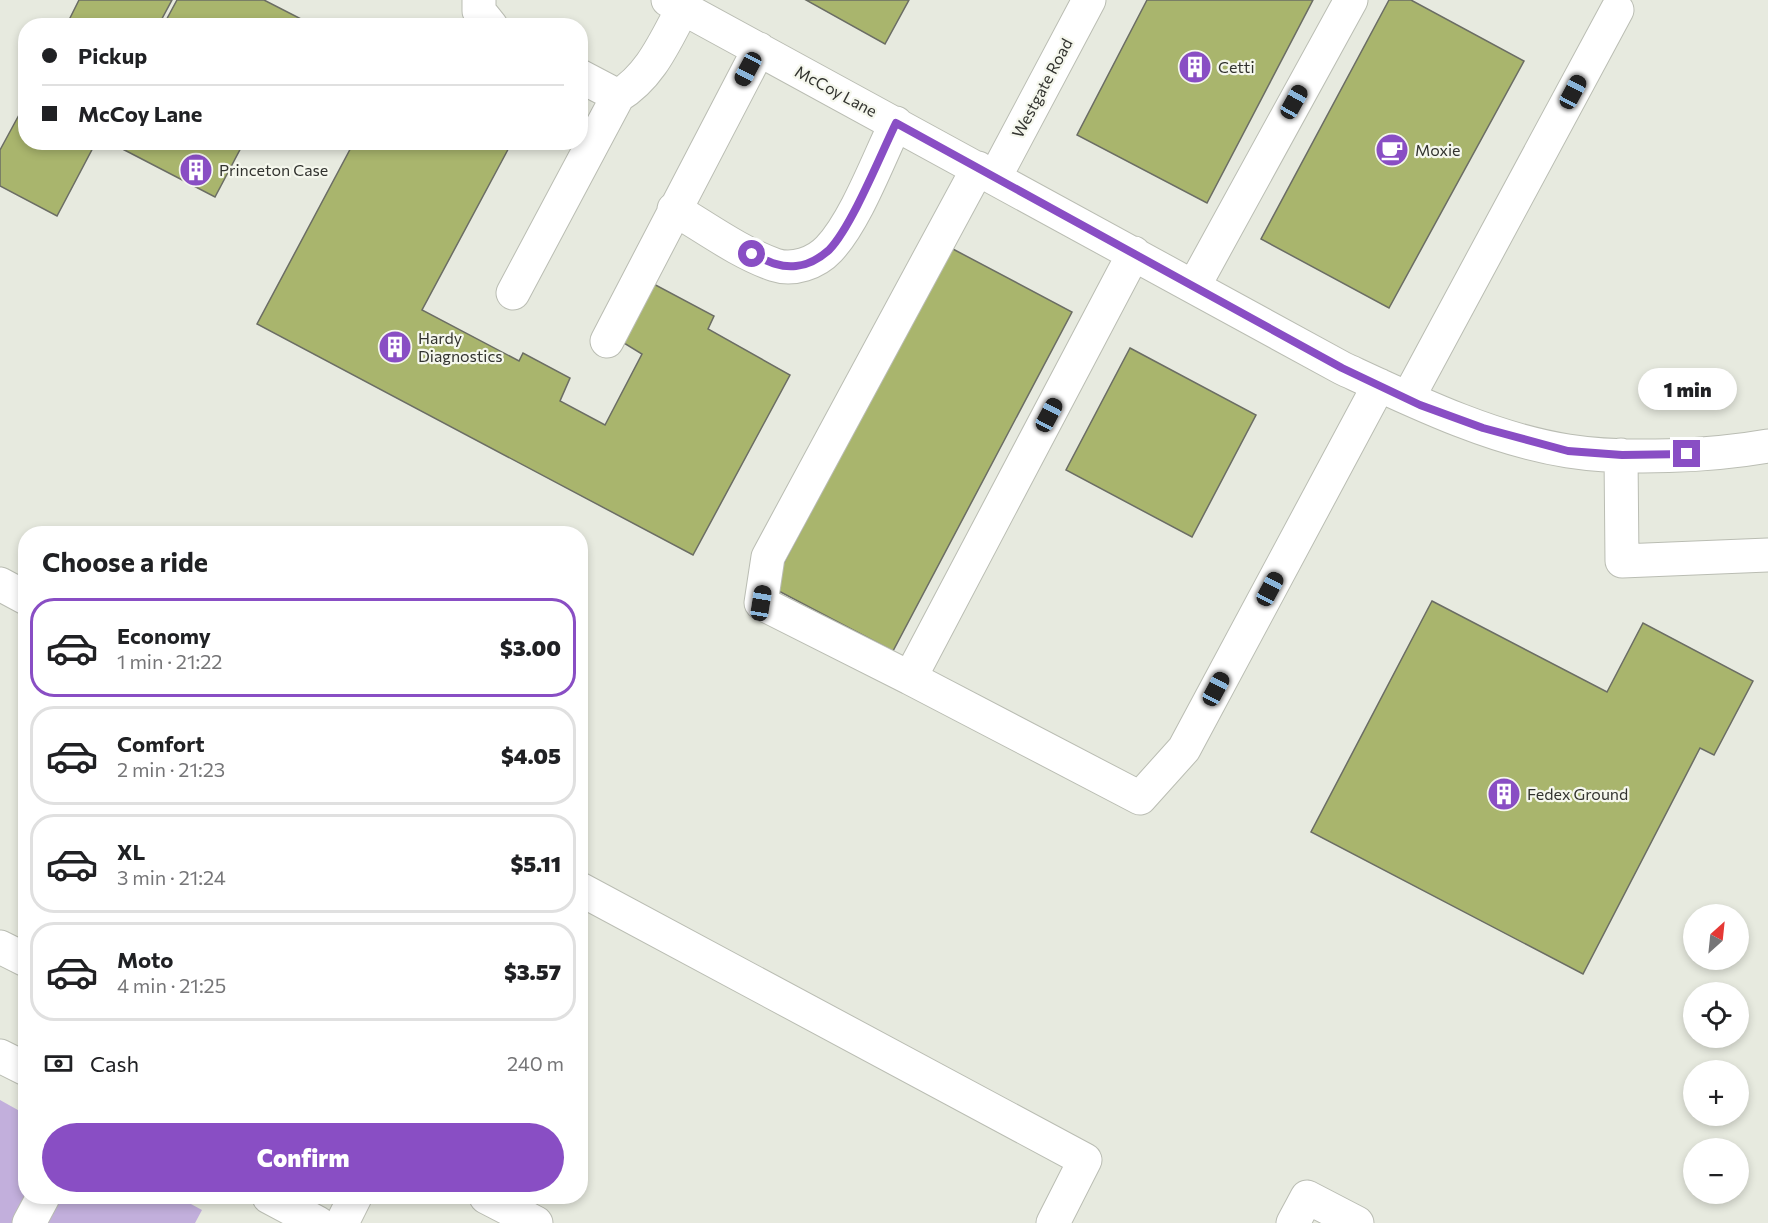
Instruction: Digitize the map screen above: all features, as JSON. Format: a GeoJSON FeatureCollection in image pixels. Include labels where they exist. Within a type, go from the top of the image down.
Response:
{"type":"FeatureCollection","features":[{"type":"Feature","properties":{"kind":"street"},"geometry":{"type":"LineString","coordinates":[[479,0],[479,11],[485,18]]}},
{"type":"Feature","properties":{"kind":"street","name":"Westgate Road"},"geometry":{"type":"LineString","coordinates":[[910,678],[761,603],[768,557],[986,172],[1089,0]]}},
{"type":"Feature","properties":{"kind":"street"},"geometry":{"type":"LineString","coordinates":[[1194,286],[1351,0]]}},
{"type":"Feature","properties":{"kind":"street"},"geometry":{"type":"LineString","coordinates":[[513,293],[618,96],[651,66],[675,4]]}},
{"type":"Feature","properties":{"kind":"street","name":"McCoy Lane"},"geometry":{"type":"LineString","coordinates":[[675,4],[1393,392],[1483,428],[1568,451],[1622,455],[1731,453],[1768,446]]}},
{"type":"Feature","properties":{"kind":"street"},"geometry":{"type":"LineString","coordinates":[[1134,253],[910,678],[1140,798],[1184,749],[1617,10]]}},
{"type":"Feature","properties":{"kind":"street"},"geometry":{"type":"LineString","coordinates":[[607,341],[759,49]]}},
{"type":"Feature","properties":{"kind":"street"},"geometry":{"type":"LineString","coordinates":[[588,80],[618,96]]}},
{"type":"Feature","properties":{"kind":"street"},"geometry":{"type":"LineString","coordinates":[[674,209],[776,265],[796,266],[810,263],[829,250],[846,225],[896,123]]}},
{"type":"Feature","properties":{"kind":"street"},"geometry":{"type":"LineString","coordinates":[[1622,455],[1622,561],[1768,555]]}},
{"type":"Feature","properties":{"kind":"street"},"geometry":{"type":"LineString","coordinates":[[0,584],[18,594]]}},
{"type":"Feature","properties":{"kind":"street"},"geometry":{"type":"LineString","coordinates":[[588,893],[1085,1160],[1053,1223]]}},
{"type":"Feature","properties":{"kind":"street"},"geometry":{"type":"LineString","coordinates":[[0,946],[18,956]]}},
{"type":"Feature","properties":{"kind":"street"},"geometry":{"type":"LineString","coordinates":[[0,1056],[18,1065]]}},
{"type":"Feature","properties":{"kind":"street"},"geometry":{"type":"LineString","coordinates":[[1293,1223],[1307,1197],[1357,1223]]}},
{"type":"Feature","properties":{"kind":"street"},"geometry":{"type":"LineString","coordinates":[[29,1223],[39,1204]]}},
{"type":"Feature","properties":{"kind":"street"},"geometry":{"type":"LineString","coordinates":[[282,1204],[318,1223]]}},
{"type":"Feature","properties":{"kind":"street"},"geometry":{"type":"LineString","coordinates":[[342,1223],[352,1204]]}},
{"type":"Feature","properties":{"kind":"street"},"geometry":{"type":"LineString","coordinates":[[499,1204],[536,1223]]}},
{"type":"Feature","properties":{"kind":"shaded area"},"geometry":{"type":"Polygon","coordinates":[[[0,1100],[18,1110],[18,1204],[191,1204],[202,1210],[195,1223],[0,1223],[0,1100]]]}},
{"type":"Feature","properties":{"kind":"building"},"geometry":{"type":"Polygon","coordinates":[[[79,0],[172,0],[162,18],[70,18],[79,0]]]}},
{"type":"Feature","properties":{"kind":"building"},"geometry":{"type":"Polygon","coordinates":[[[177,0],[264,0],[299,18],[167,18],[177,0]]]}},
{"type":"Feature","properties":{"kind":"building"},"geometry":{"type":"Polygon","coordinates":[[[806,0],[909,0],[885,44],[806,0]]]}},
{"type":"Feature","properties":{"kind":"building","name":"Cetti"},"geometry":{"type":"Polygon","coordinates":[[[1147,0],[1313,0],[1207,203],[1077,135],[1147,0]]]}},
{"type":"Feature","properties":{"kind":"building","name":"Moxie"},"geometry":{"type":"Polygon","coordinates":[[[1389,0],[1411,0],[1524,61],[1389,308],[1261,239],[1389,0]]]}},
{"type":"Feature","properties":{"kind":"building"},"geometry":{"type":"Polygon","coordinates":[[[18,117],[18,150],[92,150],[57,216],[0,186],[0,150],[18,117]]]}},
{"type":"Feature","properties":{"kind":"building","name":"Princeton Case"},"geometry":{"type":"Polygon","coordinates":[[[124,150],[240,150],[215,197],[124,150]]]}},
{"type":"Feature","properties":{"kind":"building","name":"Hardy Diagnostics"},"geometry":{"type":"Polygon","coordinates":[[[350,150],[508,150],[422,310],[519,361],[523,353],[570,378],[560,401],[605,425],[642,354],[619,340],[650,282],[714,316],[708,329],[790,375],[693,555],[257,324],[350,150]]]}},
{"type":"Feature","properties":{"kind":"building"},"geometry":{"type":"Polygon","coordinates":[[[951,248],[1072,312],[893,651],[771,587],[951,248]]]}},
{"type":"Feature","properties":{"kind":"building"},"geometry":{"type":"Polygon","coordinates":[[[1130,348],[1256,415],[1192,537],[1066,470],[1130,348]]]}},
{"type":"Feature","properties":{"kind":"building","name":"Fedex Ground"},"geometry":{"type":"Polygon","coordinates":[[[1432,601],[1607,692],[1643,623],[1753,681],[1714,755],[1700,748],[1583,974],[1311,832],[1432,601]]]}},
{"type":"Feature","properties":{"kind":"place","name":"Cetti"},"geometry":{"type":"Point","coordinates":[1195,67]}},
{"type":"Feature","properties":{"kind":"place","name":"Moxie"},"geometry":{"type":"Point","coordinates":[1392,150]}},
{"type":"Feature","properties":{"kind":"place","name":"Princeton Case"},"geometry":{"type":"Point","coordinates":[196,170]}},
{"type":"Feature","properties":{"kind":"place","name":"Hardy Diagnostics"},"geometry":{"type":"Point","coordinates":[395,347]}},
{"type":"Feature","properties":{"kind":"place","name":"Fedex Ground"},"geometry":{"type":"Point","coordinates":[1504,794]}},
{"type":"Feature","properties":{"kind":"route"},"geometry":{"type":"LineString","coordinates":[[752,254],[776,265],[796,266],[810,263],[829,250],[846,225],[896,123],[1342,368],[1420,405],[1483,428],[1568,451],[1622,455],[1687,454]]}}]}
